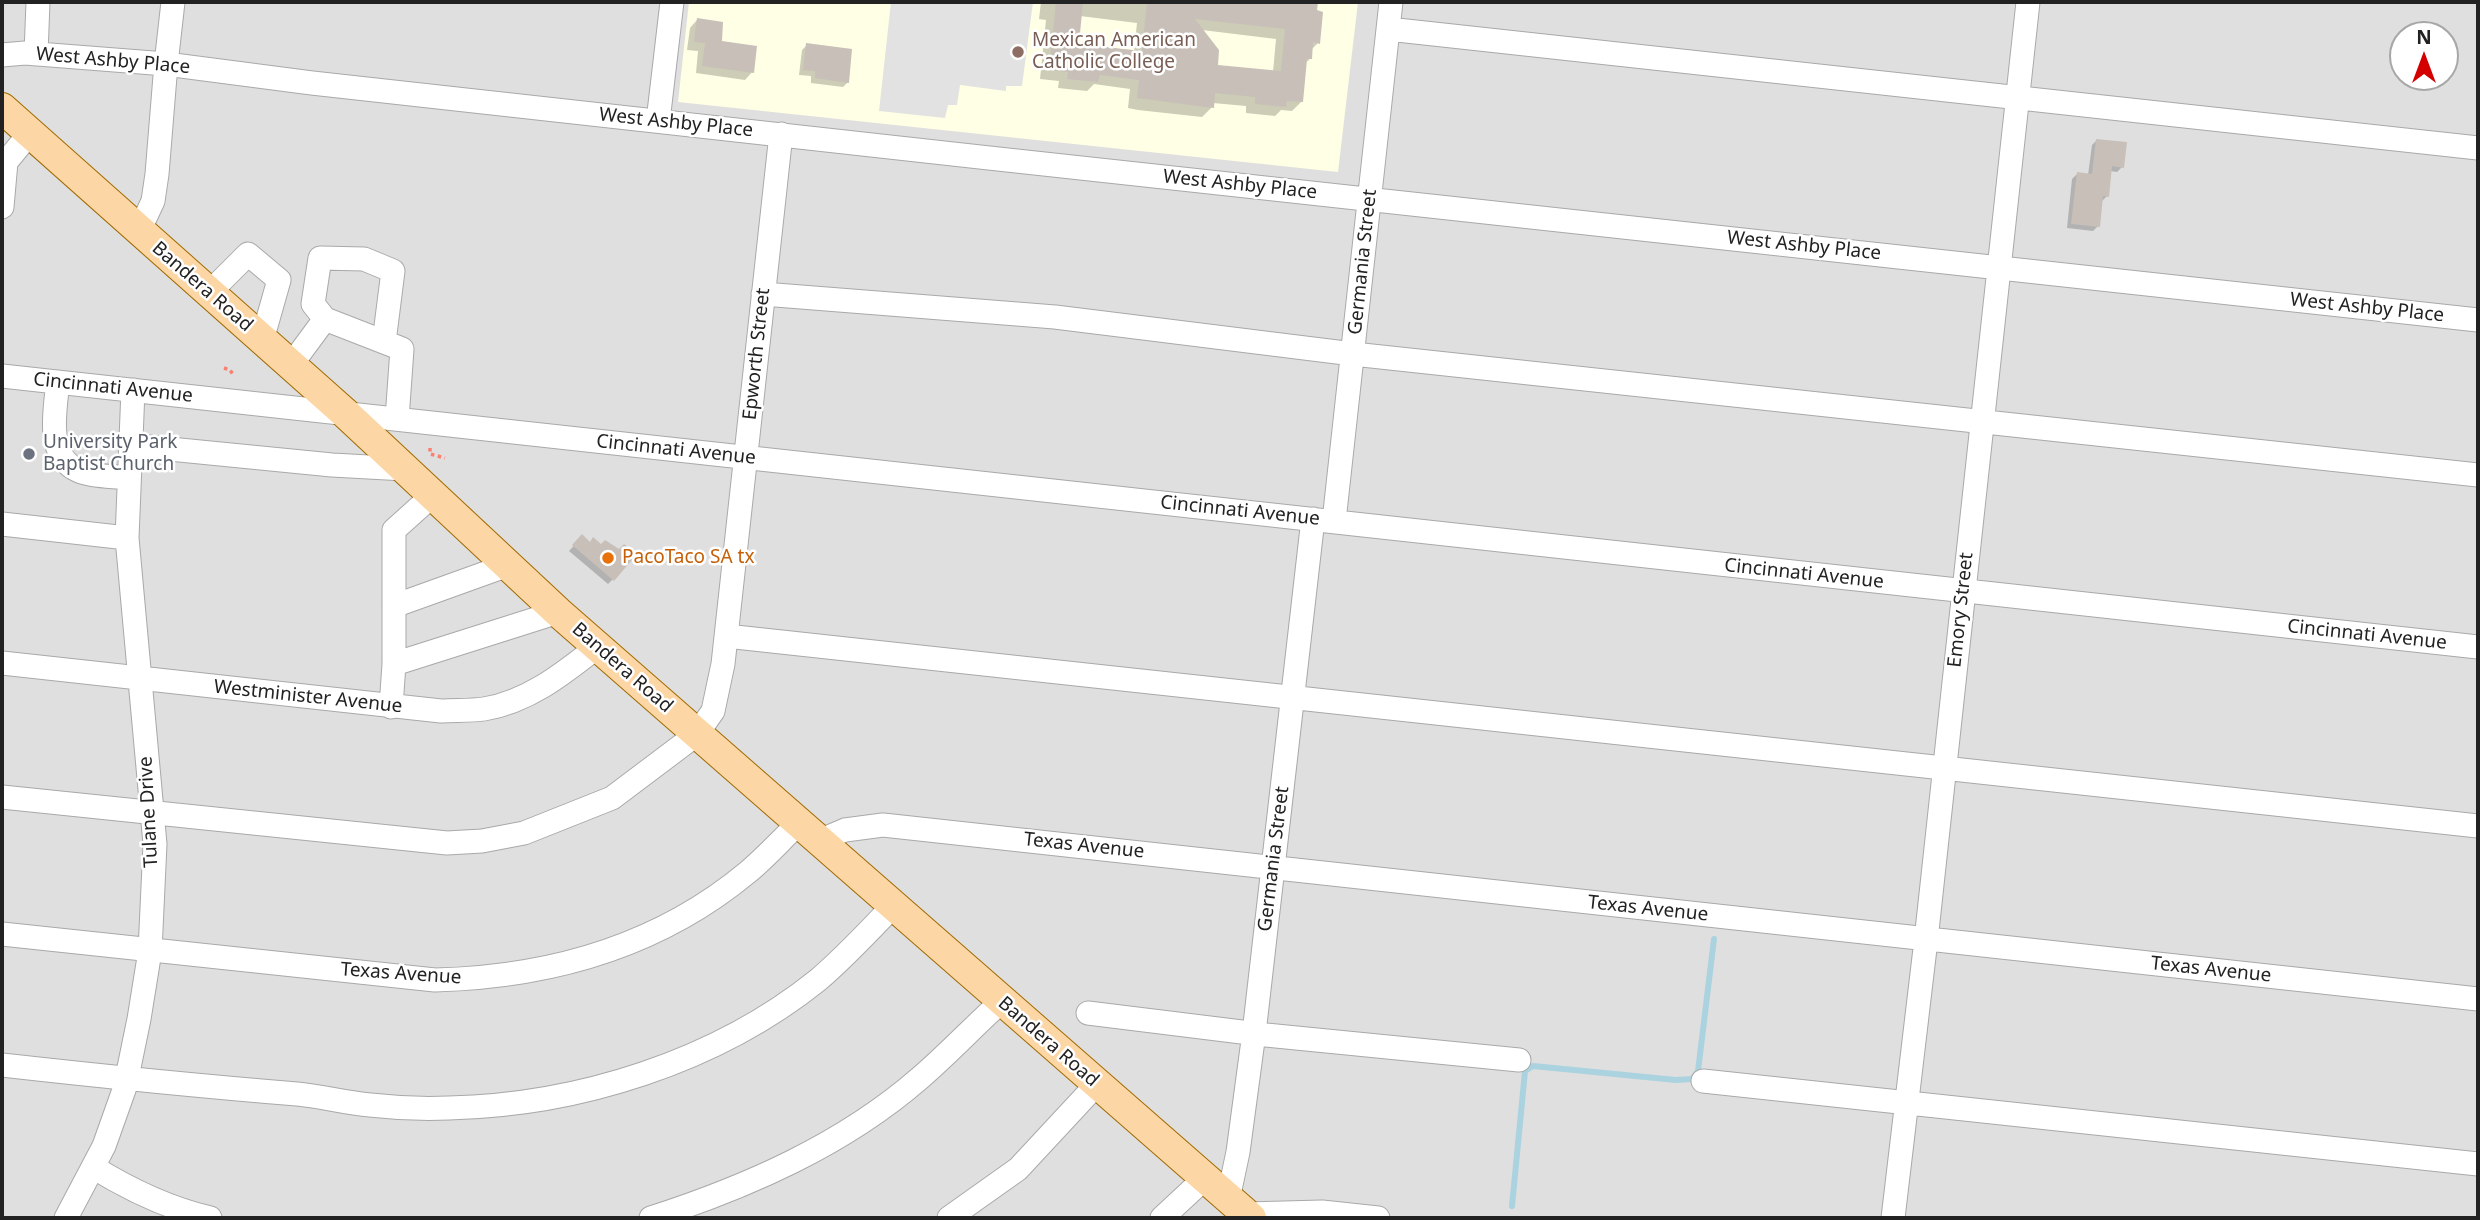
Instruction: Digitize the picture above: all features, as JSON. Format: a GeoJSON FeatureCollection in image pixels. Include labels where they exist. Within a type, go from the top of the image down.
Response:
{"type":"FeatureCollection","features":[{"type":"Feature","properties":{"kind":"main road","name":"Bandera Road"},"geometry":{"type":"LineString","coordinates":[[2,108],[291,365],[597,647],[1242,1210]]}},
{"type":"Feature","properties":{"kind":"street"},"geometry":{"type":"LineString","coordinates":[[36,54],[38,2]]}},
{"type":"Feature","properties":{"kind":"street"},"geometry":{"type":"LineString","coordinates":[[139,231],[153,201],[173,2]]}},
{"type":"Feature","properties":{"kind":"street"},"geometry":{"type":"LineString","coordinates":[[658,121],[672,2]]}},
{"type":"Feature","properties":{"kind":"street","name":"Germania Street"},"geometry":{"type":"LineString","coordinates":[[1242,1210],[1238,1152],[1272,867],[1293,699],[1353,354],[1391,2]]}},
{"type":"Feature","properties":{"kind":"street","name":"Emory Street"},"geometry":{"type":"LineString","coordinates":[[1893,1218],[1926,940],[2028,2]]}},
{"type":"Feature","properties":{"kind":"street"},"geometry":{"type":"LineString","coordinates":[[1388,29],[2478,148]]}},
{"type":"Feature","properties":{"kind":"street","name":"West Ashby Place"},"geometry":{"type":"LineString","coordinates":[[2,55],[36,54],[166,64],[658,121],[2478,320]]}},
{"type":"Feature","properties":{"kind":"street"},"geometry":{"type":"LineString","coordinates":[[2,207],[6,162],[30,134]]}},
{"type":"Feature","properties":{"kind":"street","name":"Epworth Street"},"geometry":{"type":"LineString","coordinates":[[697,734],[713,711],[718,697],[781,134]]}},
{"type":"Feature","properties":{"kind":"street"},"geometry":{"type":"LineString","coordinates":[[209,293],[248,254],[279,280],[262,340]]}},
{"type":"Feature","properties":{"kind":"street"},"geometry":{"type":"LineString","coordinates":[[384,342],[393,271],[363,259],[320,258],[313,304],[325,318],[384,342],[402,349],[397,419]]}},
{"type":"Feature","properties":{"kind":"street"},"geometry":{"type":"LineString","coordinates":[[763,294],[1055,317],[1353,354],[2478,475]]}},
{"type":"Feature","properties":{"kind":"street"},"geometry":{"type":"LineString","coordinates":[[291,365],[325,318]]}},
{"type":"Feature","properties":{"kind":"street","name":"Cincinnati Avenue"},"geometry":{"type":"LineString","coordinates":[[2,376],[2478,647]]}},
{"type":"Feature","properties":{"kind":"street"},"geometry":{"type":"LineString","coordinates":[[58,382],[55,435],[62,456],[81,472],[128,478]]}},
{"type":"Feature","properties":{"kind":"street","name":"Tulane Drive"},"geometry":{"type":"LineString","coordinates":[[66,1218],[104,1146],[127,1079],[150,951],[155,844],[127,538],[133,390]]}},
{"type":"Feature","properties":{"kind":"street"},"geometry":{"type":"LineString","coordinates":[[129,445],[332,465],[405,469]]}},
{"type":"Feature","properties":{"kind":"street"},"geometry":{"type":"LineString","coordinates":[[391,707],[394,664],[394,530],[433,495]]}},
{"type":"Feature","properties":{"kind":"street"},"geometry":{"type":"LineString","coordinates":[[2,524],[127,538]]}},
{"type":"Feature","properties":{"kind":"street"},"geometry":{"type":"LineString","coordinates":[[394,606],[508,565]]}},
{"type":"Feature","properties":{"kind":"street"},"geometry":{"type":"LineString","coordinates":[[394,664],[558,612]]}},
{"type":"Feature","properties":{"kind":"street"},"geometry":{"type":"LineString","coordinates":[[726,636],[2478,826]]}},
{"type":"Feature","properties":{"kind":"street","name":"Westminister Avenue"},"geometry":{"type":"LineString","coordinates":[[2,663],[441,711],[484,709],[505,704],[562,675],[597,647]]}},
{"type":"Feature","properties":{"kind":"street"},"geometry":{"type":"LineString","coordinates":[[2,797],[447,843],[482,841],[524,833],[612,798],[697,734]]}},
{"type":"Feature","properties":{"kind":"street","name":"Texas Avenue"},"geometry":{"type":"LineString","coordinates":[[2,934],[435,980],[482,979],[529,972],[621,947],[657,932],[704,904],[809,832],[883,825],[2478,999]]}},
{"type":"Feature","properties":{"kind":"street"},"geometry":{"type":"LineString","coordinates":[[2,1065],[314,1096],[368,1105],[447,1108],[506,1105],[596,1089],[655,1071],[701,1051],[769,1014],[817,980],[857,944],[893,906]]}},
{"type":"Feature","properties":{"kind":"street"},"geometry":{"type":"LineString","coordinates":[[651,1218],[717,1197],[777,1170],[856,1125],[919,1079],[1002,1001]]}},
{"type":"Feature","properties":{"kind":"street"},"geometry":{"type":"LineString","coordinates":[[1088,1013],[1519,1060]]}},
{"type":"Feature","properties":{"kind":"street"},"geometry":{"type":"LineString","coordinates":[[1703,1081],[2478,1164]]}},
{"type":"Feature","properties":{"kind":"street"},"geometry":{"type":"LineString","coordinates":[[949,1218],[1018,1169],[1097,1084]]}},
{"type":"Feature","properties":{"kind":"street"},"geometry":{"type":"LineString","coordinates":[[93,1167],[153,1200],[210,1218]]}},
{"type":"Feature","properties":{"kind":"street"},"geometry":{"type":"LineString","coordinates":[[1162,1218],[1205,1178]]}},
{"type":"Feature","properties":{"kind":"street"},"geometry":{"type":"LineString","coordinates":[[1242,1210],[1322,1212],[1378,1218]]}},
{"type":"Feature","properties":{"kind":"path"},"geometry":{"type":"LineString","coordinates":[[224,368],[237,370]]}},
{"type":"Feature","properties":{"kind":"path"},"geometry":{"type":"LineString","coordinates":[[230,370],[234,376]]}},
{"type":"Feature","properties":{"kind":"path"},"geometry":{"type":"LineString","coordinates":[[430,447],[430,454],[445,458]]}},
{"type":"Feature","properties":{"kind":"shaded area"},"geometry":{"type":"Polygon","coordinates":[[[2,2],[2478,2],[2478,1218],[2,1218],[2,2]]]}},
{"type":"Feature","properties":{"kind":"shaded area","name":"Mexican American Catholic College"},"geometry":{"type":"Polygon","coordinates":[[[689,2],[1358,2],[1338,172],[678,102],[689,2]]]}},
{"type":"Feature","properties":{"kind":"shaded area"},"geometry":{"type":"Polygon","coordinates":[[[891,2],[1033,2],[1022,86],[1006,86],[1006,91],[960,85],[957,105],[948,105],[945,118],[879,111],[891,2]]]}},
{"type":"Feature","properties":{"kind":"building"},"geometry":{"type":"Polygon","coordinates":[[[1056,2],[1083,2],[1079,44],[1142,51],[1147,2],[1318,2],[1317,10],[1323,12],[1320,44],[1313,42],[1312,59],[1307,59],[1303,102],[1287,101],[1286,107],[1255,104],[1255,97],[1215,93],[1214,108],[1137,98],[1139,80],[1100,75],[1098,82],[1067,79],[1068,72],[1049,70],[1056,2]],[[1195,19],[1219,50],[1218,65],[1281,71],[1285,29],[1195,19]]]}},
{"type":"Feature","properties":{"kind":"building"},"geometry":{"type":"Polygon","coordinates":[[[697,18],[723,22],[722,41],[757,46],[754,73],[702,66],[705,43],[694,42],[697,18]]]}},
{"type":"Feature","properties":{"kind":"building"},"geometry":{"type":"Polygon","coordinates":[[[806,43],[852,49],[849,83],[815,78],[815,71],[803,70],[806,43]]]}},
{"type":"Feature","properties":{"kind":"building"},"geometry":{"type":"Polygon","coordinates":[[[2096,139],[2127,142],[2124,168],[2112,166],[2109,197],[2103,196],[2100,227],[2071,224],[2077,172],[2092,174],[2096,139]]]}},
{"type":"Feature","properties":{"kind":"building"},"geometry":{"type":"Polygon","coordinates":[[[582,534],[590,542],[593,537],[601,544],[605,540],[619,549],[624,544],[637,554],[614,581],[572,545],[582,534]]]}},
{"type":"Feature","properties":{"kind":"waterway"},"geometry":{"type":"LineString","coordinates":[[1512,1206],[1525,1071],[1533,1066],[1676,1080],[1692,1079],[1698,1071],[1714,939]]}},
{"type":"Feature","properties":{"kind":"place","name":"Mexican American Catholic College"},"geometry":{"type":"Point","coordinates":[1018,52]}},
{"type":"Feature","properties":{"kind":"place","name":"University Park Baptist Church"},"geometry":{"type":"Point","coordinates":[29,454]}},
{"type":"Feature","properties":{"kind":"place","name":"PacoTaco SA tx"},"geometry":{"type":"Point","coordinates":[608,558]}}]}
